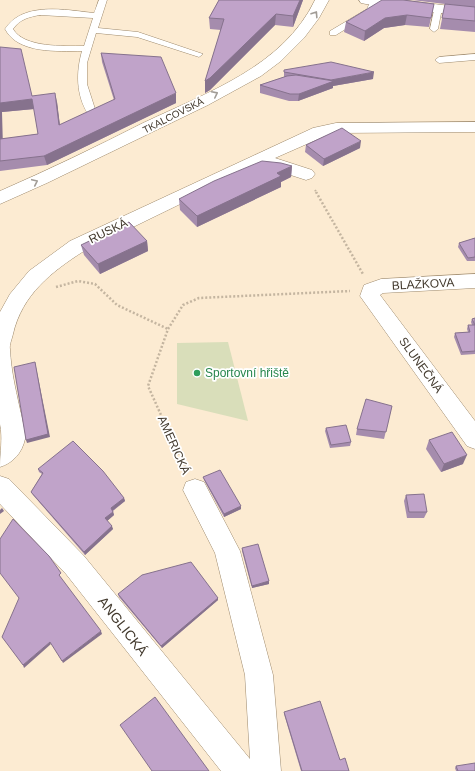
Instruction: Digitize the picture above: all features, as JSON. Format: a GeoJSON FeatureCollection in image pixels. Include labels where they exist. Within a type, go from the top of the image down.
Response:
{"type":"FeatureCollection","features":[{"type":"Feature","properties":{"kind":"street","name":"TKALCOVSKÁ"},"geometry":{"type":"LineString","coordinates":[[0,198],[176,114],[268,64],[297,37],[317,12],[322,0]]}},
{"type":"Feature","properties":{"kind":"street"},"geometry":{"type":"LineString","coordinates":[[370,0],[475,13]]}},
{"type":"Feature","properties":{"kind":"street","name":"RUSKÁ"},"geometry":{"type":"LineString","coordinates":[[0,346],[4,325],[22,291],[50,262],[77,246],[259,159],[319,132],[336,128],[475,127]]}},
{"type":"Feature","properties":{"kind":"street"},"geometry":{"type":"LineString","coordinates":[[259,159],[306,174]]}},
{"type":"Feature","properties":{"kind":"street","name":"BLAŽKOVA"},"geometry":{"type":"LineString","coordinates":[[371,290],[381,286],[475,281]]}},
{"type":"Feature","properties":{"kind":"street","name":"SLUNEČNÁ"},"geometry":{"type":"LineString","coordinates":[[371,290],[370,296],[475,439]]}},
{"type":"Feature","properties":{"kind":"street"},"geometry":{"type":"LineString","coordinates":[[0,351],[2,374],[14,438],[10,448],[0,457]]}},
{"type":"Feature","properties":{"kind":"street","name":"ANGLICKÁ"},"geometry":{"type":"LineString","coordinates":[[0,487],[75,565],[240,771]]}},
{"type":"Feature","properties":{"kind":"street"},"geometry":{"type":"LineString","coordinates":[[195,490],[227,552],[259,675],[266,771]]}},
{"type":"Feature","properties":{"kind":"lane"},"geometry":{"type":"LineString","coordinates":[[91,112],[82,84],[83,63],[103,0]]}},
{"type":"Feature","properties":{"kind":"lane"},"geometry":{"type":"LineString","coordinates":[[333,33],[370,10],[370,0]]}},
{"type":"Feature","properties":{"kind":"lane"},"geometry":{"type":"LineString","coordinates":[[434,29],[438,8]]}},
{"type":"Feature","properties":{"kind":"lane"},"geometry":{"type":"LineString","coordinates":[[88,49],[47,47],[16,40],[10,34],[9,29],[13,23],[22,16],[61,13],[98,16]]}},
{"type":"Feature","properties":{"kind":"lane"},"geometry":{"type":"LineString","coordinates":[[93,30],[138,35],[199,54]]}},
{"type":"Feature","properties":{"kind":"lane"},"geometry":{"type":"LineString","coordinates":[[439,60],[475,57]]}},
{"type":"Feature","properties":{"kind":"path"},"geometry":{"type":"LineString","coordinates":[[306,174],[371,290]]}},
{"type":"Feature","properties":{"kind":"path"},"geometry":{"type":"LineString","coordinates":[[22,291],[48,289],[78,281],[95,284],[117,305],[168,329]]}},
{"type":"Feature","properties":{"kind":"path","name":"AMERICKÁ"},"geometry":{"type":"LineString","coordinates":[[195,490],[148,386],[168,329],[183,305],[199,298],[371,290]]}},
{"type":"Feature","properties":{"kind":"green space"},"geometry":{"type":"Polygon","coordinates":[[[228,342],[248,421],[177,404],[177,343],[228,342]]]}},
{"type":"Feature","properties":{"kind":"building"},"geometry":{"type":"Polygon","coordinates":[[[219,0],[300,0],[293,16],[276,14],[210,78],[205,81],[224,19],[209,18],[219,0]]]}},
{"type":"Feature","properties":{"kind":"building"},"geometry":{"type":"Polygon","coordinates":[[[382,0],[403,0],[434,4],[431,18],[407,15],[385,18],[365,31],[346,22],[382,0]]]}},
{"type":"Feature","properties":{"kind":"building"},"geometry":{"type":"Polygon","coordinates":[[[445,4],[475,7],[475,21],[442,18],[445,4]]]}},
{"type":"Feature","properties":{"kind":"building"},"geometry":{"type":"Polygon","coordinates":[[[0,47],[21,49],[32,96],[55,93],[59,125],[115,99],[101,53],[161,57],[176,93],[44,156],[0,161],[0,139],[38,134],[32,99],[0,103],[0,47]]]}},
{"type":"Feature","properties":{"kind":"building"},"geometry":{"type":"Polygon","coordinates":[[[331,62],[374,72],[331,80],[284,72],[284,70],[331,62]]]}},
{"type":"Feature","properties":{"kind":"building"},"geometry":{"type":"Polygon","coordinates":[[[296,75],[334,81],[299,94],[290,94],[260,85],[287,76],[296,75]]]}},
{"type":"Feature","properties":{"kind":"building"},"geometry":{"type":"Polygon","coordinates":[[[342,128],[361,141],[324,159],[306,145],[342,128]]]}},
{"type":"Feature","properties":{"kind":"building"},"geometry":{"type":"Polygon","coordinates":[[[262,161],[292,166],[277,173],[281,176],[197,216],[179,199],[214,181],[262,161]]]}},
{"type":"Feature","properties":{"kind":"building"},"geometry":{"type":"Polygon","coordinates":[[[129,222],[147,241],[98,264],[81,245],[129,222]]]}},
{"type":"Feature","properties":{"kind":"building"},"geometry":{"type":"Polygon","coordinates":[[[475,238],[475,257],[468,258],[459,243],[475,238]]]}},
{"type":"Feature","properties":{"kind":"building"},"geometry":{"type":"Polygon","coordinates":[[[475,318],[475,325],[472,319],[475,318]]]}},
{"type":"Feature","properties":{"kind":"building"},"geometry":{"type":"Polygon","coordinates":[[[468,325],[475,325],[475,351],[462,352],[455,333],[470,332],[468,325]]]}},
{"type":"Feature","properties":{"kind":"building"},"geometry":{"type":"Polygon","coordinates":[[[35,362],[48,434],[26,440],[14,367],[35,362]]]}},
{"type":"Feature","properties":{"kind":"building"},"geometry":{"type":"Polygon","coordinates":[[[366,399],[392,406],[386,432],[357,429],[366,399]]]}},
{"type":"Feature","properties":{"kind":"building"},"geometry":{"type":"Polygon","coordinates":[[[346,425],[351,442],[331,445],[326,428],[346,425]]]}},
{"type":"Feature","properties":{"kind":"building"},"geometry":{"type":"Polygon","coordinates":[[[452,432],[467,455],[444,464],[429,440],[452,432]]]}},
{"type":"Feature","properties":{"kind":"building"},"geometry":{"type":"Polygon","coordinates":[[[73,441],[103,471],[124,498],[111,508],[113,512],[105,518],[112,526],[84,552],[31,492],[43,473],[38,469],[73,441]]]}},
{"type":"Feature","properties":{"kind":"building"},"geometry":{"type":"Polygon","coordinates":[[[220,470],[241,506],[224,514],[203,477],[220,470]]]}},
{"type":"Feature","properties":{"kind":"building"},"geometry":{"type":"Polygon","coordinates":[[[424,494],[427,512],[409,512],[406,495],[424,494]]]}},
{"type":"Feature","properties":{"kind":"building"},"geometry":{"type":"Polygon","coordinates":[[[13,519],[49,556],[61,573],[59,575],[101,631],[62,661],[50,642],[23,665],[2,637],[19,598],[0,573],[0,539],[13,519]]]}},
{"type":"Feature","properties":{"kind":"building"},"geometry":{"type":"Polygon","coordinates":[[[258,544],[269,581],[252,586],[242,548],[258,544]]]}},
{"type":"Feature","properties":{"kind":"building"},"geometry":{"type":"Polygon","coordinates":[[[191,562],[218,598],[161,646],[118,594],[142,575],[191,562]]]}},
{"type":"Feature","properties":{"kind":"building"},"geometry":{"type":"Polygon","coordinates":[[[155,697],[209,771],[152,771],[120,725],[155,697]]]}},
{"type":"Feature","properties":{"kind":"building"},"geometry":{"type":"Polygon","coordinates":[[[320,701],[340,760],[345,758],[349,771],[302,771],[284,712],[320,701]]]}},
{"type":"Feature","properties":{"kind":"building"},"geometry":{"type":"Polygon","coordinates":[[[475,763],[475,771],[458,771],[456,766],[475,763]]]}},
{"type":"Feature","properties":{"kind":"place","name":"Sportovní hřiště"},"geometry":{"type":"Point","coordinates":[197,373]}}]}
